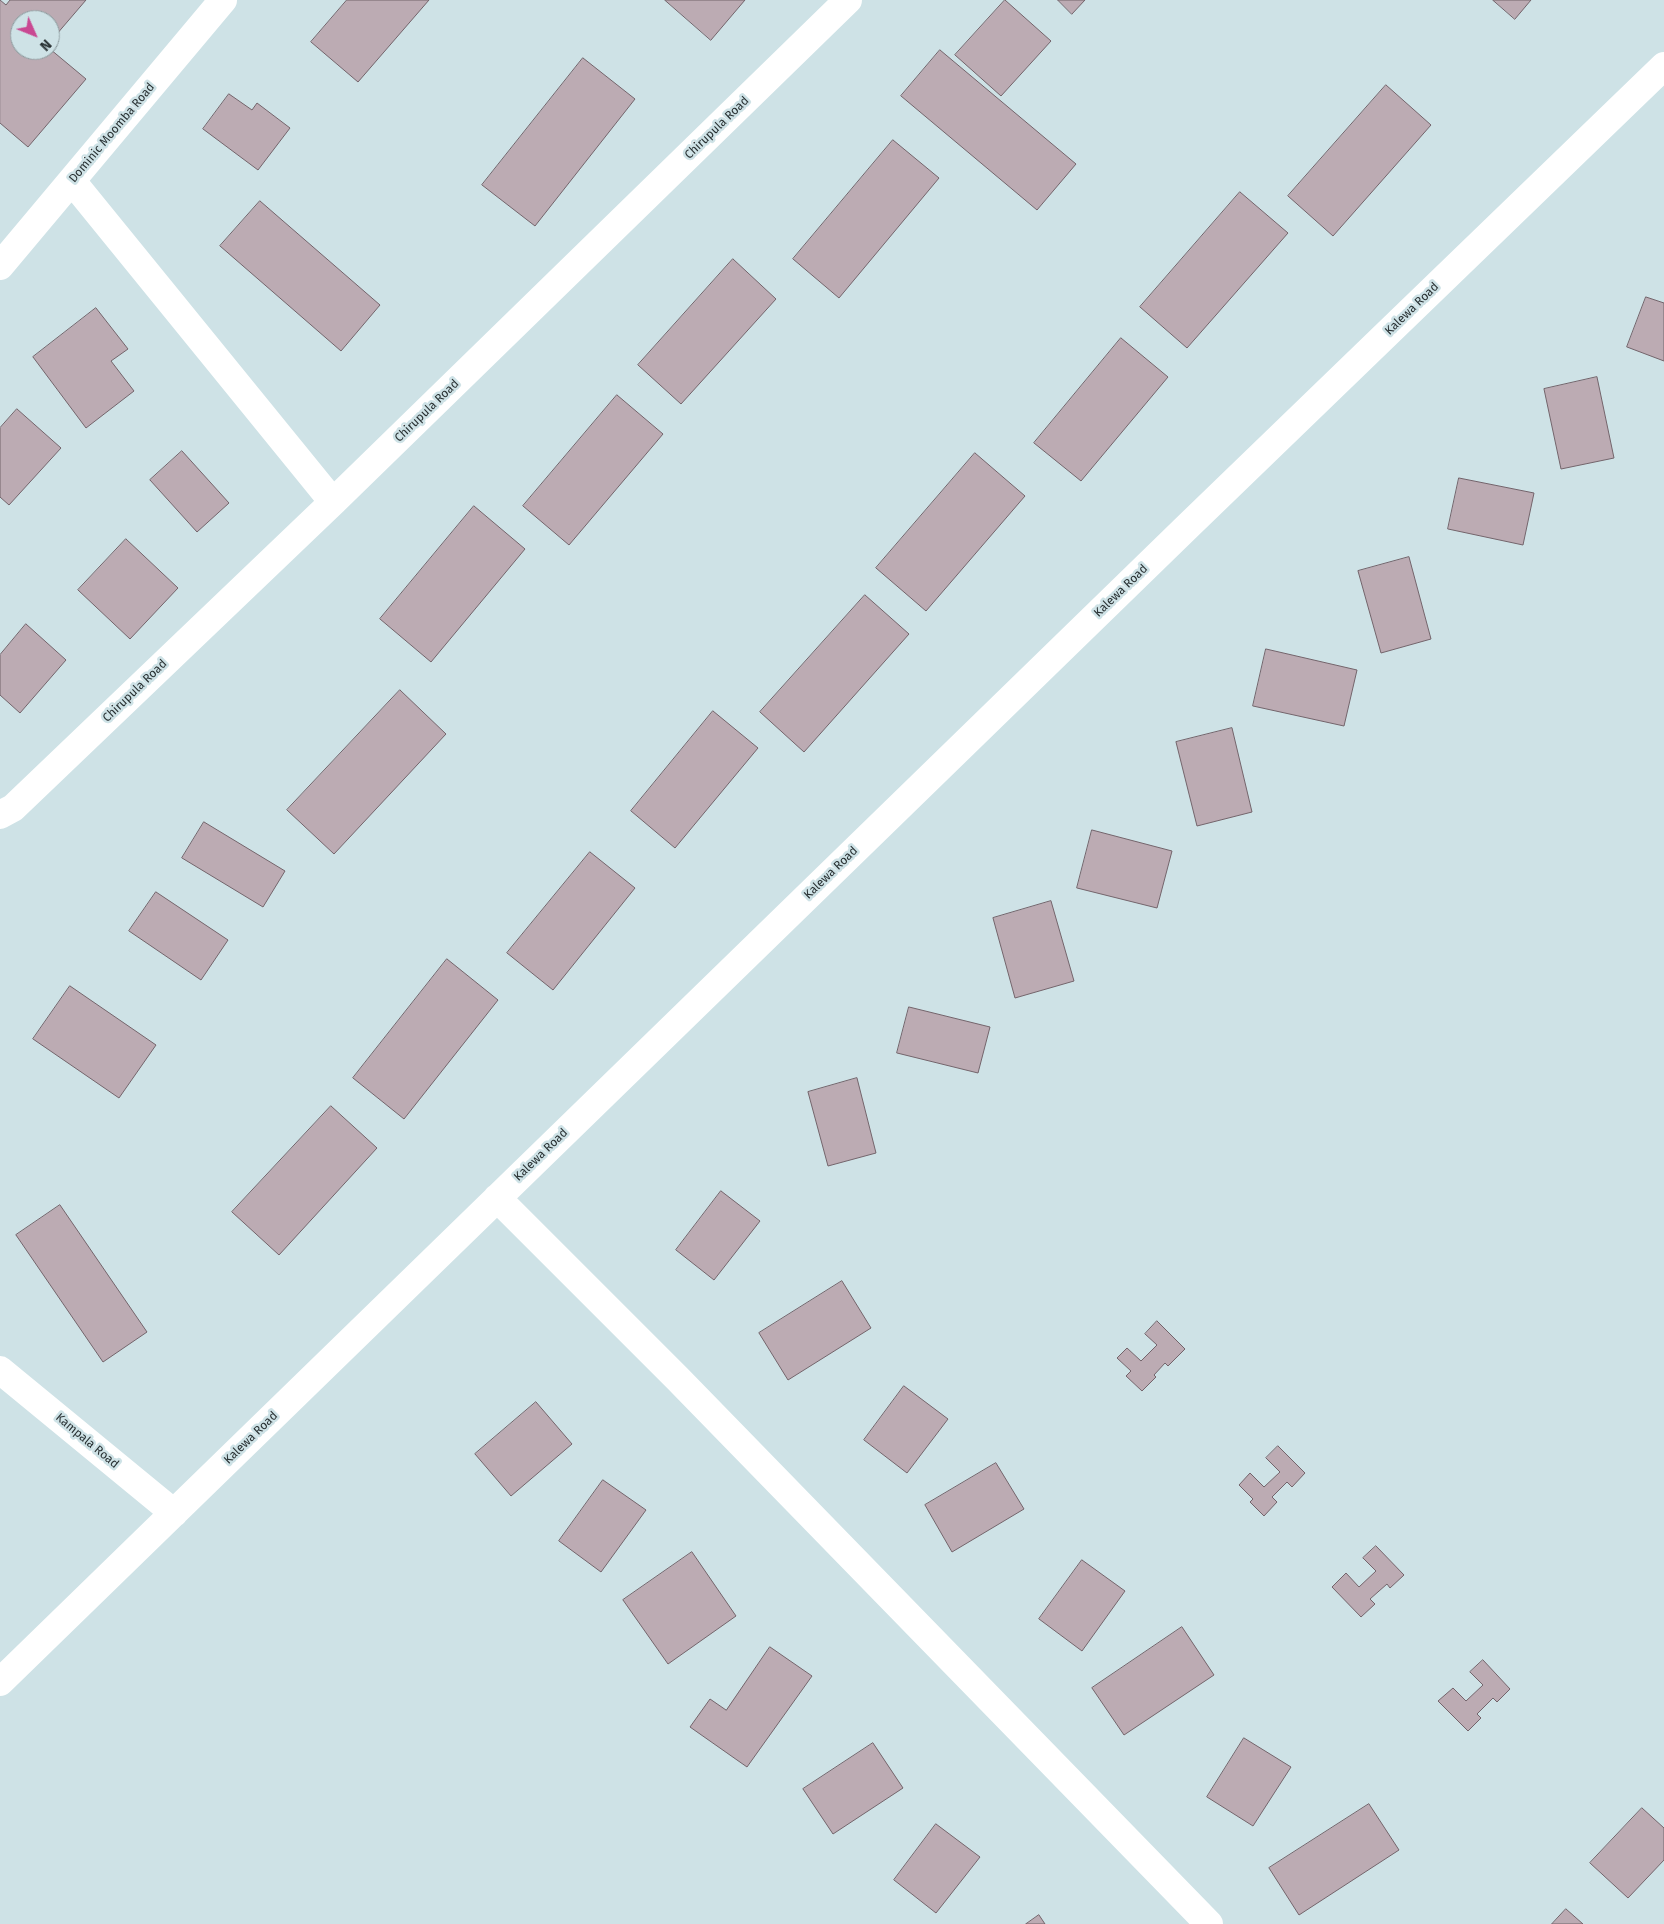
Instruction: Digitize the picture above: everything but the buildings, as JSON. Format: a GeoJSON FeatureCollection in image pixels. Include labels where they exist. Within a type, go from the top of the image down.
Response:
{"type":"FeatureCollection","features":[{"type":"Feature","properties":{"kind":"street","name":"Dominic Moomba Road"},"geometry":{"type":"LineString","coordinates":[[0,266],[223,0]]}},
{"type":"Feature","properties":{"kind":"street","name":"Chirupula Road"},"geometry":{"type":"LineString","coordinates":[[0,815],[12,808],[333,502],[848,0]]}},
{"type":"Feature","properties":{"kind":"street","name":"Kalewa Road"},"geometry":{"type":"LineString","coordinates":[[0,1682],[1173,540],[1664,66]]}},
{"type":"Feature","properties":{"kind":"street"},"geometry":{"type":"LineString","coordinates":[[72,181],[333,502]]}},
{"type":"Feature","properties":{"kind":"street"},"geometry":{"type":"LineString","coordinates":[[497,1198],[685,1386],[1209,1924]]}},
{"type":"Feature","properties":{"kind":"street","name":"Kampala Road"},"geometry":{"type":"LineString","coordinates":[[0,1370],[174,1513]]}}]}
